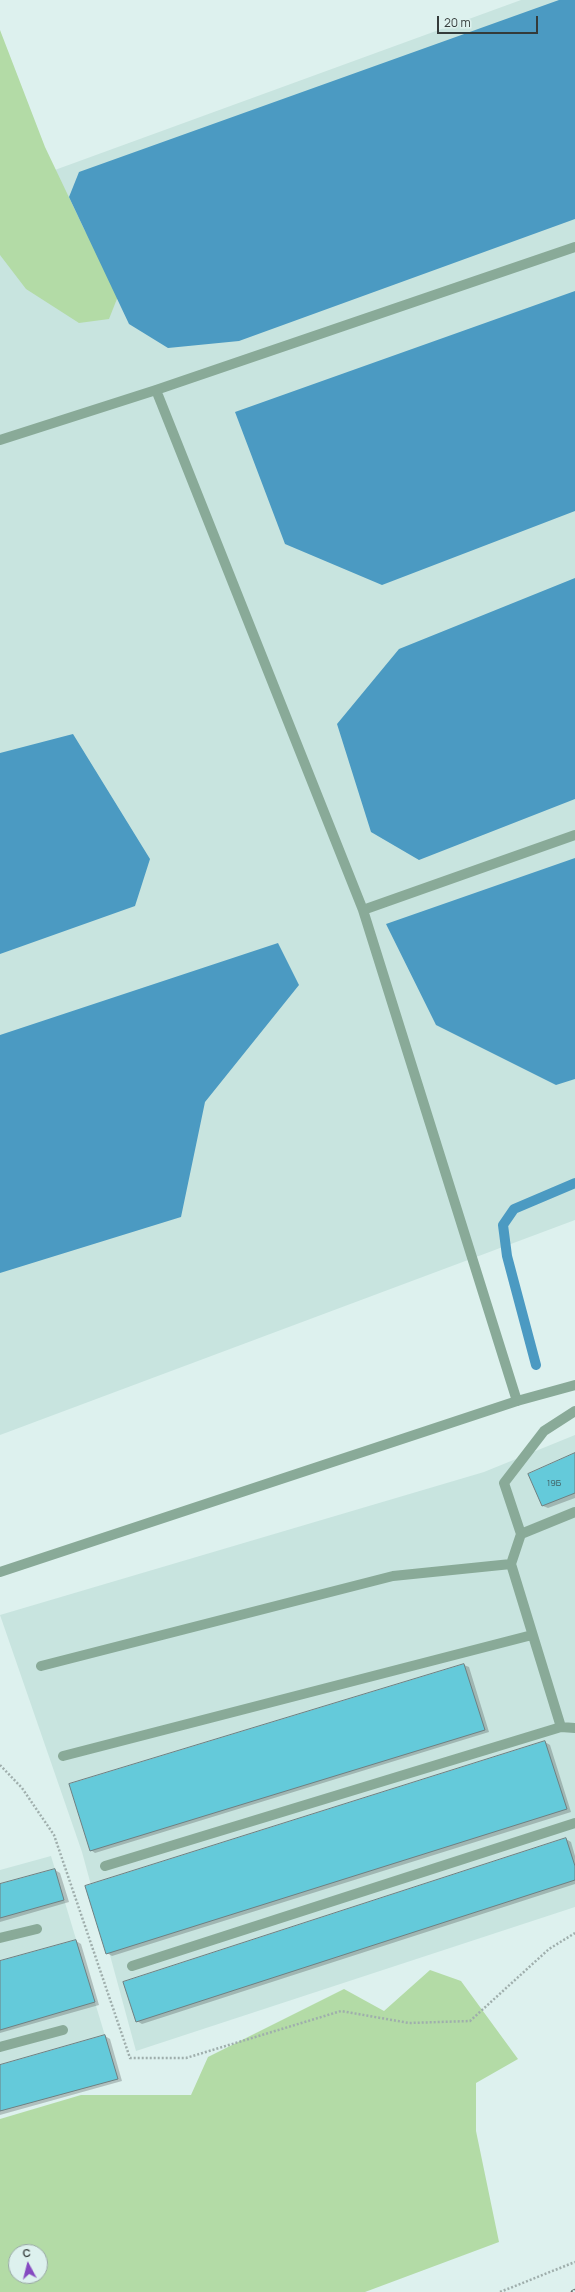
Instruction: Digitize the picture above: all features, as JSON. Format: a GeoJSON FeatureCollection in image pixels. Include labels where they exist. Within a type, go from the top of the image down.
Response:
{"type":"FeatureCollection","features":[{"type":"Feature","properties":{"kind":"street"},"geometry":{"type":"LineString","coordinates":[[0,440],[156,390],[575,247]]}},
{"type":"Feature","properties":{"kind":"street"},"geometry":{"type":"LineString","coordinates":[[156,390],[363,910],[517,1401]]}},
{"type":"Feature","properties":{"kind":"street"},"geometry":{"type":"LineString","coordinates":[[363,910],[575,835]]}},
{"type":"Feature","properties":{"kind":"street"},"geometry":{"type":"LineString","coordinates":[[0,1572],[517,1401],[575,1385]]}},
{"type":"Feature","properties":{"kind":"street"},"geometry":{"type":"LineString","coordinates":[[561,1727],[510,1564],[521,1534],[504,1483],[544,1431],[575,1411]]}},
{"type":"Feature","properties":{"kind":"street"},"geometry":{"type":"LineString","coordinates":[[521,1534],[575,1512]]}},
{"type":"Feature","properties":{"kind":"street"},"geometry":{"type":"LineString","coordinates":[[41,1666],[393,1576],[510,1564]]}},
{"type":"Feature","properties":{"kind":"street"},"geometry":{"type":"LineString","coordinates":[[63,1756],[532,1635]]}},
{"type":"Feature","properties":{"kind":"street"},"geometry":{"type":"LineString","coordinates":[[105,1866],[561,1727],[575,1728]]}},
{"type":"Feature","properties":{"kind":"street"},"geometry":{"type":"LineString","coordinates":[[132,1966],[575,1823]]}},
{"type":"Feature","properties":{"kind":"street"},"geometry":{"type":"LineString","coordinates":[[0,1938],[37,1929]]}},
{"type":"Feature","properties":{"kind":"street"},"geometry":{"type":"LineString","coordinates":[[0,2047],[63,2030]]}},
{"type":"Feature","properties":{"kind":"path"},"geometry":{"type":"LineString","coordinates":[[0,1765],[22,1788],[54,1835],[130,2058],[186,2058],[341,2011],[409,2023],[470,2021],[549,1949],[575,1933]]}},
{"type":"Feature","properties":{"kind":"path"},"geometry":{"type":"LineString","coordinates":[[500,2292],[575,2262]]}},
{"type":"Feature","properties":{"kind":"shaded area"},"geometry":{"type":"Polygon","coordinates":[[[521,0],[575,0],[575,1220],[0,1435],[0,190],[521,0]]]}},
{"type":"Feature","properties":{"kind":"shaded area"},"geometry":{"type":"Polygon","coordinates":[[[575,1435],[575,1907],[136,2051],[82,1852],[0,1615],[484,1472],[575,1435]]]}},
{"type":"Feature","properties":{"kind":"shaded area"},"geometry":{"type":"Polygon","coordinates":[[[51,1856],[118,2079],[0,2111],[0,1870],[51,1856]]]}},
{"type":"Feature","properties":{"kind":"green space"},"geometry":{"type":"Polygon","coordinates":[[[0,30],[45,147],[85,231],[126,276],[109,319],[79,323],[26,289],[0,255],[0,30]]]}},
{"type":"Feature","properties":{"kind":"green space"},"geometry":{"type":"Polygon","coordinates":[[[430,1970],[461,1981],[518,2059],[476,2083],[476,2131],[499,2242],[365,2292],[0,2292],[0,2119],[81,2095],[191,2095],[208,2057],[344,1989],[384,2011],[430,1970]]]}},
{"type":"Feature","properties":{"kind":"water"},"geometry":{"type":"Polygon","coordinates":[[[559,0],[575,0],[575,219],[239,341],[168,348],[129,324],[69,197],[79,172],[559,0]]]}},
{"type":"Feature","properties":{"kind":"water"},"geometry":{"type":"Polygon","coordinates":[[[575,291],[575,511],[382,585],[285,544],[235,412],[575,291]]]}},
{"type":"Feature","properties":{"kind":"water"},"geometry":{"type":"Polygon","coordinates":[[[575,578],[575,799],[419,860],[371,832],[337,724],[399,649],[575,578]]]}},
{"type":"Feature","properties":{"kind":"water"},"geometry":{"type":"Polygon","coordinates":[[[73,734],[150,859],[135,906],[0,954],[0,753],[73,734]]]}},
{"type":"Feature","properties":{"kind":"water"},"geometry":{"type":"Polygon","coordinates":[[[575,858],[575,1079],[556,1085],[436,1025],[386,924],[575,858]]]}},
{"type":"Feature","properties":{"kind":"water"},"geometry":{"type":"Polygon","coordinates":[[[278,943],[299,985],[205,1102],[181,1217],[0,1273],[0,1035],[278,943]]]}},
{"type":"Feature","properties":{"kind":"building"},"geometry":{"type":"Polygon","coordinates":[[[575,1453],[575,1493],[542,1506],[528,1474],[575,1453]]]}},
{"type":"Feature","properties":{"kind":"building"},"geometry":{"type":"Polygon","coordinates":[[[464,1664],[485,1730],[90,1851],[69,1784],[464,1664]]]}},
{"type":"Feature","properties":{"kind":"building"},"geometry":{"type":"Polygon","coordinates":[[[545,1741],[567,1809],[106,1954],[85,1886],[545,1741]]]}},
{"type":"Feature","properties":{"kind":"building"},"geometry":{"type":"Polygon","coordinates":[[[566,1838],[575,1866],[575,1880],[136,2022],[123,1982],[566,1838]]]}},
{"type":"Feature","properties":{"kind":"building"},"geometry":{"type":"Polygon","coordinates":[[[55,1869],[64,1900],[0,1918],[0,1884],[55,1869]]]}},
{"type":"Feature","properties":{"kind":"building"},"geometry":{"type":"Polygon","coordinates":[[[76,1940],[95,2002],[0,2030],[0,1961],[76,1940]]]}},
{"type":"Feature","properties":{"kind":"building"},"geometry":{"type":"Polygon","coordinates":[[[105,2035],[118,2079],[0,2111],[0,2065],[105,2035]]]}},
{"type":"Feature","properties":{"kind":"waterway"},"geometry":{"type":"LineString","coordinates":[[536,1365],[507,1256],[503,1225],[514,1209],[575,1183]]}}]}
